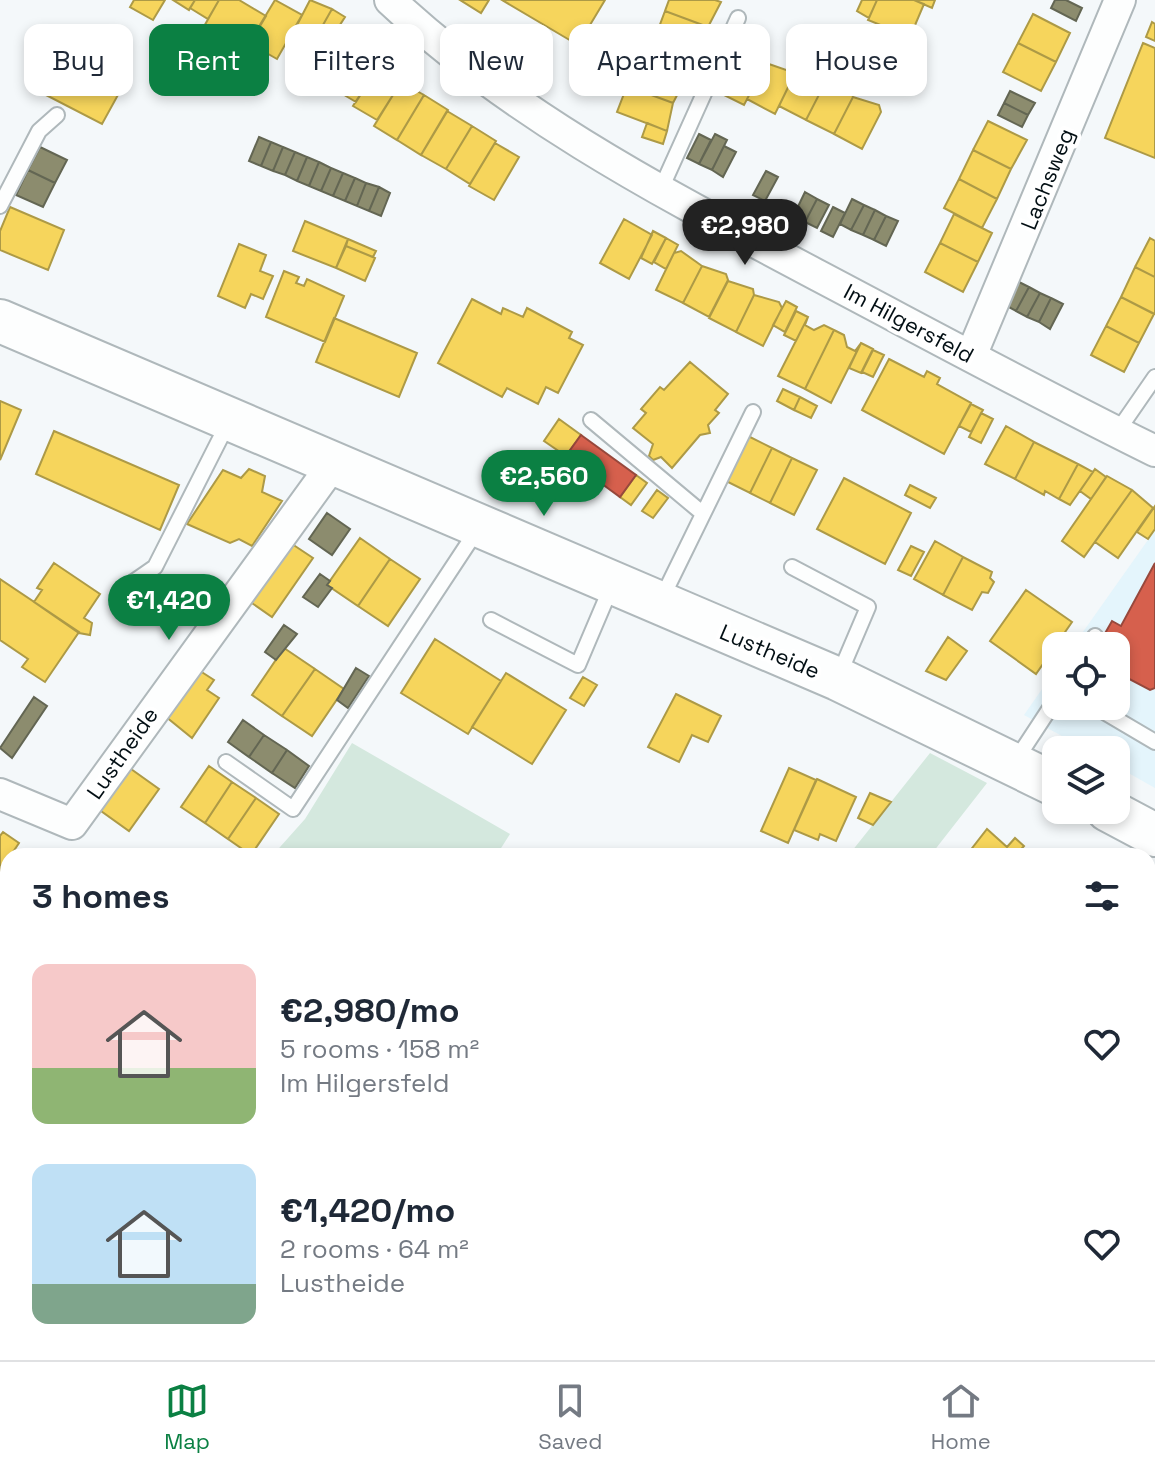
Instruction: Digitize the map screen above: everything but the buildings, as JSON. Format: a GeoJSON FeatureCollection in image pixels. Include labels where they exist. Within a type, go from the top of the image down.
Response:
{"type":"FeatureCollection","features":[{"type":"Feature","properties":{"kind":"main road","name":"Lustheide"},"geometry":{"type":"LineString","coordinates":[[0,321],[838,679],[1042,778]]}},
{"type":"Feature","properties":{"kind":"main road"},"geometry":{"type":"LineString","coordinates":[[1130,822],[1155,835]]}},
{"type":"Feature","properties":{"kind":"street","name":"Im Hilgersfeld"},"geometry":{"type":"LineString","coordinates":[[390,0],[454,56],[522,106],[660,191],[1155,451]]}},
{"type":"Feature","properties":{"kind":"street","name":"Lachsweg"},"geometry":{"type":"LineString","coordinates":[[971,356],[1120,0]]}},
{"type":"Feature","properties":{"kind":"street","name":"Lustheide"},"geometry":{"type":"LineString","coordinates":[[0,794],[72,824],[333,464]]}},
{"type":"Feature","properties":{"kind":"lane"},"geometry":{"type":"LineString","coordinates":[[660,191],[738,18]]}},
{"type":"Feature","properties":{"kind":"lane"},"geometry":{"type":"LineString","coordinates":[[0,206],[39,131],[57,115]]}},
{"type":"Feature","properties":{"kind":"lane"},"geometry":{"type":"LineString","coordinates":[[1117,432],[1155,377]]}},
{"type":"Feature","properties":{"kind":"lane"},"geometry":{"type":"LineString","coordinates":[[659,604],[701,512],[753,412]]}},
{"type":"Feature","properties":{"kind":"lane"},"geometry":{"type":"LineString","coordinates":[[119,592],[155,567],[230,419]]}},
{"type":"Feature","properties":{"kind":"lane"},"geometry":{"type":"LineString","coordinates":[[591,420],[701,512]]}},
{"type":"Feature","properties":{"kind":"lane"},"geometry":{"type":"LineString","coordinates":[[226,762],[293,809],[480,526]]}},
{"type":"Feature","properties":{"kind":"lane"},"geometry":{"type":"LineString","coordinates":[[792,567],[868,607],[838,679]]}},
{"type":"Feature","properties":{"kind":"lane"},"geometry":{"type":"LineString","coordinates":[[491,620],[578,665],[612,584]]}},
{"type":"Feature","properties":{"kind":"lane"},"geometry":{"type":"LineString","coordinates":[[1014,764],[1042,720]]}},
{"type":"Feature","properties":{"kind":"lane"},"geometry":{"type":"LineString","coordinates":[[1118,720],[1155,742]]}},
{"type":"Feature","properties":{"kind":"shaded area"},"geometry":{"type":"Polygon","coordinates":[[[1155,530],[1155,788],[1130,774],[1130,736],[1062,736],[1024,715],[1042,689],[1042,720],[1130,720],[1130,632],[1083,632],[1155,530]]]}},
{"type":"Feature","properties":{"kind":"green space"},"geometry":{"type":"Polygon","coordinates":[[[352,743],[510,834],[501,848],[279,848],[305,819],[352,743]]]}},
{"type":"Feature","properties":{"kind":"green space"},"geometry":{"type":"Polygon","coordinates":[[[930,753],[987,783],[936,848],[854,848],[930,753]]]}}]}
